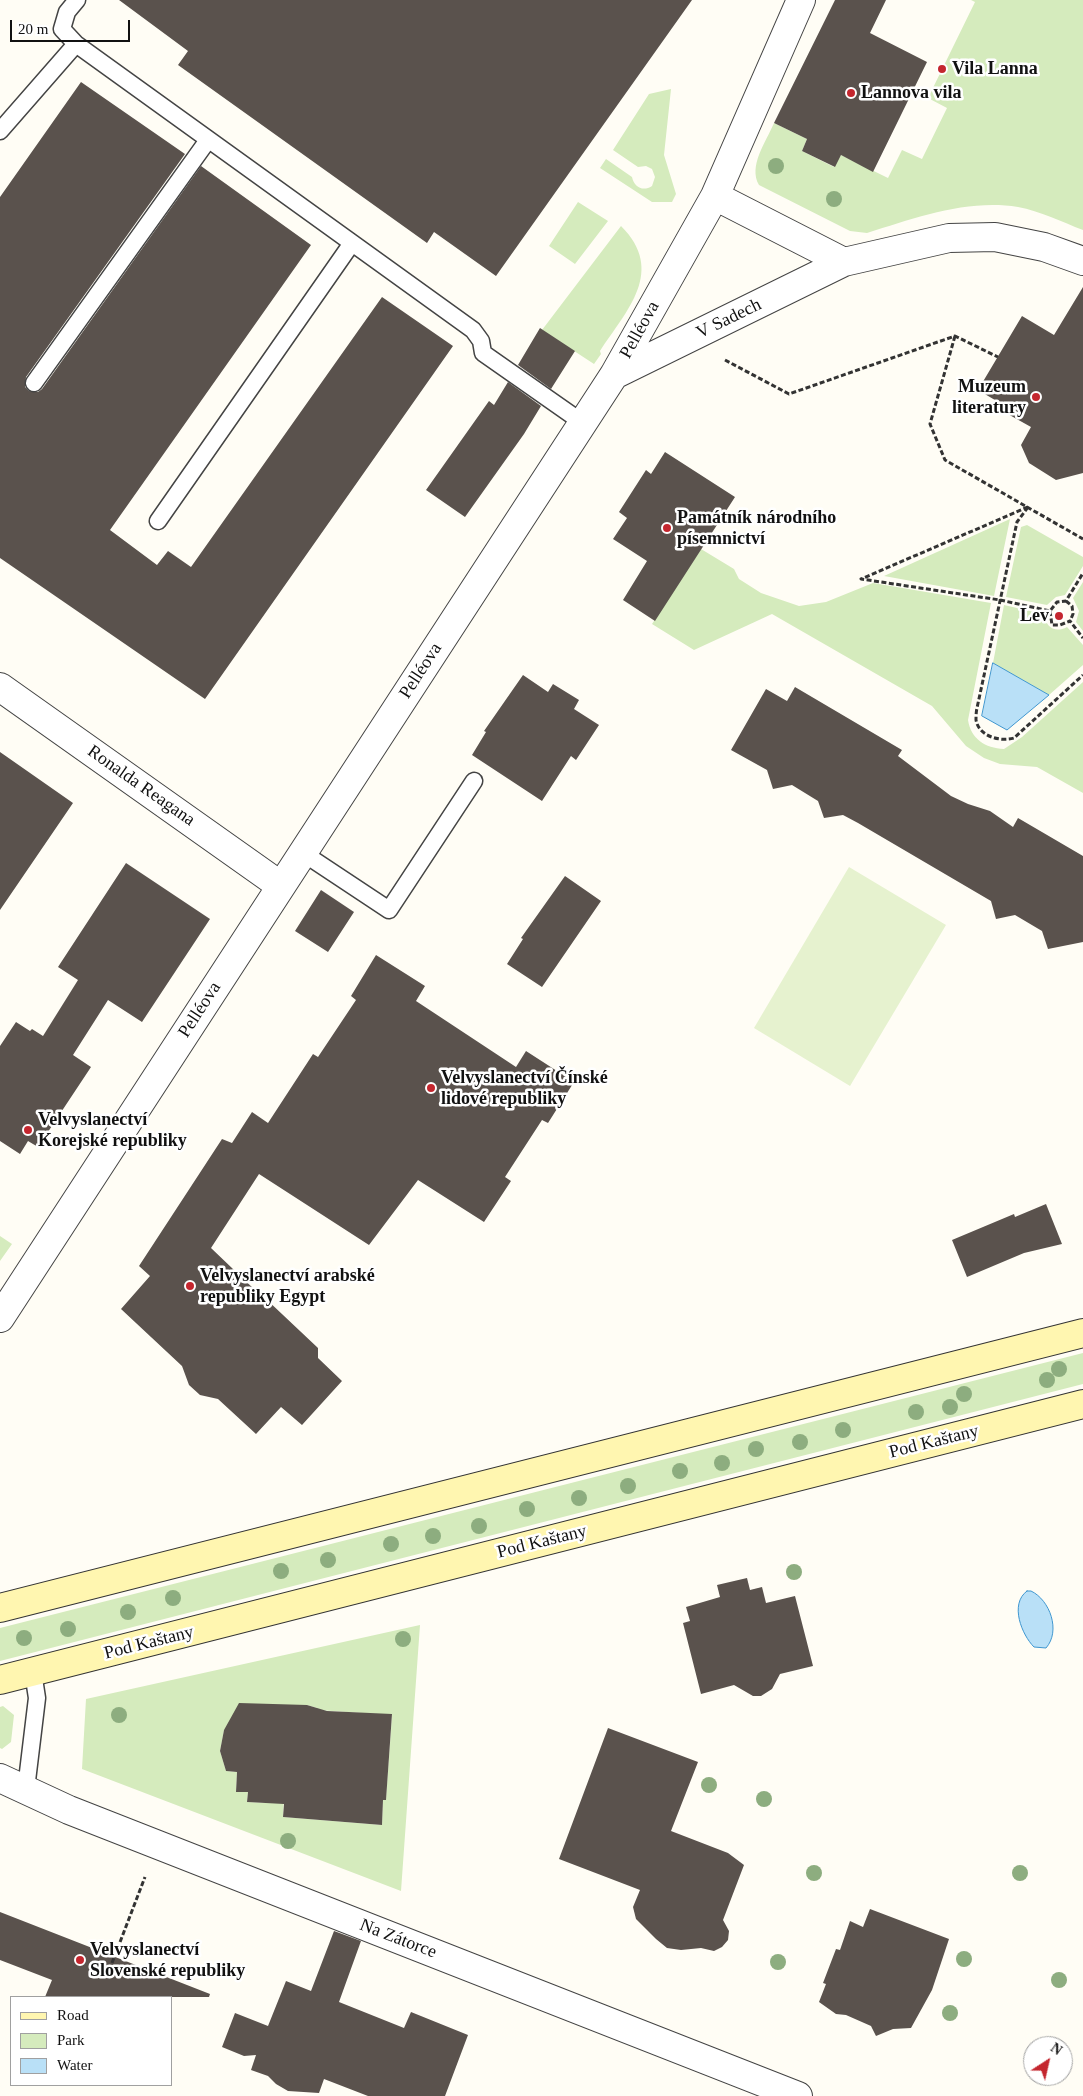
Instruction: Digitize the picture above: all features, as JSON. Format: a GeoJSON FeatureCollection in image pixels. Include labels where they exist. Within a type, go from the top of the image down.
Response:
{"type":"FeatureCollection","features":[{"type":"Feature","properties":{"kind":"main road"},"geometry":{"type":"LineString","coordinates":[[0,1608],[1083,1333]]}},
{"type":"Feature","properties":{"kind":"main road","name":"Pod Kaštany"},"geometry":{"type":"LineString","coordinates":[[0,1680],[1083,1404]]}},
{"type":"Feature","properties":{"kind":"street","name":"Pelléova"},"geometry":{"type":"LineString","coordinates":[[0,1318],[614,375],[715,196],[800,0]]}},
{"type":"Feature","properties":{"kind":"street"},"geometry":{"type":"LineString","coordinates":[[715,196],[844,262]]}},
{"type":"Feature","properties":{"kind":"street","name":"V Sadech"},"geometry":{"type":"LineString","coordinates":[[614,375],[844,262],[949,238],[995,237],[1044,247],[1083,261]]}},
{"type":"Feature","properties":{"kind":"street","name":"Ronalda Reagana"},"geometry":{"type":"LineString","coordinates":[[0,687],[282,886]]}},
{"type":"Feature","properties":{"kind":"street","name":"Na Zátorce"},"geometry":{"type":"LineString","coordinates":[[0,1778],[70,1810],[757,2088],[798,2096]]}},
{"type":"Feature","properties":{"kind":"lane"},"geometry":{"type":"LineString","coordinates":[[77,0],[67,12],[62,29],[76,44],[473,330],[481,341],[483,353],[583,423]]}},
{"type":"Feature","properties":{"kind":"lane"},"geometry":{"type":"LineString","coordinates":[[0,131],[76,44]]}},
{"type":"Feature","properties":{"kind":"lane"},"geometry":{"type":"LineString","coordinates":[[34,383],[208,140]]}},
{"type":"Feature","properties":{"kind":"lane"},"geometry":{"type":"LineString","coordinates":[[158,521],[352,242]]}},
{"type":"Feature","properties":{"kind":"lane"},"geometry":{"type":"LineString","coordinates":[[303,853],[389,910],[474,781]]}},
{"type":"Feature","properties":{"kind":"lane"},"geometry":{"type":"LineString","coordinates":[[26,1789],[37,1698],[33,1672]]}},
{"type":"Feature","properties":{"kind":"path"},"geometry":{"type":"LineString","coordinates":[[698,334],[720,358],[788,394],[955,336],[998,357]]}},
{"type":"Feature","properties":{"kind":"path"},"geometry":{"type":"LineString","coordinates":[[955,336],[930,424],[945,460],[1083,539]]}},
{"type":"Feature","properties":{"kind":"path"},"geometry":{"type":"LineString","coordinates":[[1028,507],[1017,522],[976,708],[976,722],[980,728],[996,739],[1014,738],[1083,675]]}},
{"type":"Feature","properties":{"kind":"path"},"geometry":{"type":"LineString","coordinates":[[1028,507],[861,579],[1000,600],[1050,611]]}},
{"type":"Feature","properties":{"kind":"path"},"geometry":{"type":"LineString","coordinates":[[1066,601],[1083,573]]}},
{"type":"Feature","properties":{"kind":"path"},"geometry":{"type":"LineString","coordinates":[[1066,601],[1072,606],[1074,614],[1070,621],[1060,625],[1052,625],[1050,611],[1057,602],[1066,601]]}},
{"type":"Feature","properties":{"kind":"path"},"geometry":{"type":"LineString","coordinates":[[1070,621],[1083,638]]}},
{"type":"Feature","properties":{"kind":"path"},"geometry":{"type":"LineString","coordinates":[[112,1963],[145,1876]]}},
{"type":"Feature","properties":{"kind":"green space","name":"Vila Lanna"},"geometry":{"type":"Polygon","coordinates":[[[971,0],[1083,0],[1083,230],[1034,211],[999,205],[941,211],[867,233],[850,231],[759,185],[756,178],[757,162],[774,123],[807,139],[802,151],[834,167],[841,155],[888,178],[902,150],[922,159],[947,108],[928,98],[975,2],[971,0]]]}},
{"type":"Feature","properties":{"kind":"green space"},"geometry":{"type":"Polygon","coordinates":[[[671,89],[664,155],[676,194],[672,202],[652,202],[600,168],[606,159],[632,177],[637,186],[645,189],[652,186],[655,177],[652,169],[646,166],[638,167],[613,150],[649,94],[671,89]]]}},
{"type":"Feature","properties":{"kind":"green space"},"geometry":{"type":"Polygon","coordinates":[[[578,202],[608,221],[575,264],[549,246],[578,202]]]}},
{"type":"Feature","properties":{"kind":"green space"},"geometry":{"type":"Polygon","coordinates":[[[621,226],[634,243],[640,259],[641,275],[638,290],[594,364],[542,330],[621,226]]]}},
{"type":"Feature","properties":{"kind":"green space"},"geometry":{"type":"Polygon","coordinates":[[[1010,519],[994,596],[884,576],[1010,519]]]}},
{"type":"Feature","properties":{"kind":"green space"},"geometry":{"type":"Polygon","coordinates":[[[1027,525],[1083,557],[1083,566],[1065,595],[1056,597],[1047,605],[1006,597],[1021,527],[1027,525]]]}},
{"type":"Feature","properties":{"kind":"green space"},"geometry":{"type":"Polygon","coordinates":[[[701,549],[734,569],[739,579],[761,593],[799,606],[826,602],[873,583],[991,603],[968,720],[972,732],[985,744],[1004,749],[1022,737],[1083,682],[1083,793],[1037,767],[1000,764],[984,758],[966,746],[932,706],[772,614],[694,650],[652,624],[701,549]]]}},
{"type":"Feature","properties":{"kind":"green space"},"geometry":{"type":"Polygon","coordinates":[[[1083,582],[1083,631],[1076,622],[1079,611],[1073,598],[1083,582]]]}},
{"type":"Feature","properties":{"kind":"green space"},"geometry":{"type":"Polygon","coordinates":[[[1004,605],[1043,614],[1051,628],[1058,630],[1067,627],[1083,645],[1083,665],[1049,695],[993,663],[1004,605]]]}},
{"type":"Feature","properties":{"kind":"green space"},"geometry":{"type":"Polygon","coordinates":[[[849,867],[946,925],[850,1086],[754,1028],[849,867]]]}},
{"type":"Feature","properties":{"kind":"green space"},"geometry":{"type":"Polygon","coordinates":[[[0,1236],[12,1244],[0,1261],[0,1236]]]}},
{"type":"Feature","properties":{"kind":"green space"},"geometry":{"type":"Polygon","coordinates":[[[1083,1353],[1083,1384],[0,1661],[0,1628],[1083,1353]]]}},
{"type":"Feature","properties":{"kind":"green space"},"geometry":{"type":"Polygon","coordinates":[[[420,1625],[401,1891],[82,1769],[86,1699],[420,1625]],[[281,1705],[224,1730],[220,1751],[226,1771],[237,1772],[236,1792],[248,1792],[247,1802],[265,1803],[266,1793],[284,1793],[283,1817],[382,1825],[383,1800],[386,1799],[392,1715],[317,1710],[317,1708],[307,1705],[281,1705]]]}},
{"type":"Feature","properties":{"kind":"green space"},"geometry":{"type":"Polygon","coordinates":[[[3,1706],[14,1715],[11,1742],[2,1749],[0,1748],[0,1707],[3,1706]]]}},
{"type":"Feature","properties":{"kind":"water"},"geometry":{"type":"Polygon","coordinates":[[[993,663],[1049,695],[1007,730],[982,716],[993,663]]]}},
{"type":"Feature","properties":{"kind":"water"},"geometry":{"type":"Polygon","coordinates":[[[1027,1591],[1038,1595],[1051,1616],[1053,1633],[1046,1648],[1034,1647],[1025,1635],[1019,1619],[1019,1604],[1027,1591]]]}},
{"type":"Feature","properties":{"kind":"building"},"geometry":{"type":"Polygon","coordinates":[[[119,0],[692,0],[496,276],[434,232],[427,243],[178,65],[188,51],[119,0]]]}},
{"type":"Feature","properties":{"kind":"building","name":"Lannova vila"},"geometry":{"type":"Polygon","coordinates":[[[835,0],[886,0],[870,33],[927,62],[873,172],[841,155],[835,167],[802,151],[807,139],[774,123],[835,0]]]}},
{"type":"Feature","properties":{"kind":"building"},"geometry":{"type":"Polygon","coordinates":[[[81,82],[185,154],[26,377],[25,387],[29,391],[38,392],[42,389],[201,166],[311,245],[110,530],[157,565],[168,551],[191,567],[382,297],[453,346],[205,699],[0,558],[0,197],[81,82]]]}},
{"type":"Feature","properties":{"kind":"building","name":"Muzeum literatury"},"geometry":{"type":"Polygon","coordinates":[[[1083,287],[1083,473],[1056,480],[1029,463],[1021,445],[1031,427],[997,408],[1000,403],[978,390],[1022,316],[1054,335],[1083,287]]]}},
{"type":"Feature","properties":{"kind":"building"},"geometry":{"type":"Polygon","coordinates":[[[540,328],[575,351],[551,389],[518,365],[540,328]]]}},
{"type":"Feature","properties":{"kind":"building"},"geometry":{"type":"Polygon","coordinates":[[[508,382],[541,406],[524,434],[465,517],[426,490],[489,401],[494,405],[508,382]]]}},
{"type":"Feature","properties":{"kind":"building","name":"Památník národního písemnictví"},"geometry":{"type":"Polygon","coordinates":[[[665,452],[735,497],[655,621],[623,600],[647,561],[613,539],[627,518],[619,512],[646,470],[651,474],[665,452]]]}},
{"type":"Feature","properties":{"kind":"building"},"geometry":{"type":"Polygon","coordinates":[[[523,675],[548,692],[553,684],[579,700],[574,709],[599,725],[576,760],[571,756],[542,801],[472,755],[486,732],[484,731],[523,675]]]}},
{"type":"Feature","properties":{"kind":"building"},"geometry":{"type":"Polygon","coordinates":[[[795,687],[902,750],[898,756],[951,796],[990,811],[1013,827],[1018,818],[1083,856],[1083,942],[1048,949],[1042,931],[1015,915],[996,919],[991,901],[858,823],[843,815],[824,818],[818,801],[792,785],[773,789],[767,770],[731,750],[766,689],[787,701],[795,687]]]}},
{"type":"Feature","properties":{"kind":"building"},"geometry":{"type":"Polygon","coordinates":[[[0,752],[73,803],[0,910],[0,752]]]}},
{"type":"Feature","properties":{"kind":"building"},"geometry":{"type":"Polygon","coordinates":[[[126,863],[210,919],[142,1022],[108,1000],[73,1055],[91,1067],[38,1147],[28,1141],[20,1154],[0,1141],[0,1046],[16,1022],[30,1031],[32,1029],[43,1036],[78,980],[58,967],[126,863]]]}},
{"type":"Feature","properties":{"kind":"building"},"geometry":{"type":"Polygon","coordinates":[[[565,876],[601,901],[542,987],[507,964],[523,939],[521,938],[565,876]]]}},
{"type":"Feature","properties":{"kind":"building"},"geometry":{"type":"Polygon","coordinates":[[[321,890],[354,912],[328,952],[295,931],[321,890]]]}},
{"type":"Feature","properties":{"kind":"building"},"geometry":{"type":"Polygon","coordinates":[[[376,955],[425,986],[416,1001],[516,1067],[526,1051],[574,1082],[548,1123],[542,1120],[505,1177],[511,1181],[484,1222],[418,1180],[369,1245],[259,1174],[211,1248],[318,1348],[318,1358],[342,1381],[302,1425],[281,1407],[256,1434],[218,1399],[200,1395],[189,1385],[182,1366],[121,1309],[150,1276],[139,1266],[222,1139],[232,1143],[252,1112],[268,1123],[313,1054],[318,1057],[356,1000],[351,996],[376,955]]]}},
{"type":"Feature","properties":{"kind":"building"},"geometry":{"type":"Polygon","coordinates":[[[1046,1204],[1062,1244],[1024,1253],[967,1277],[952,1240],[1014,1214],[1015,1217],[1046,1204]]]}},
{"type":"Feature","properties":{"kind":"building"},"geometry":{"type":"Polygon","coordinates":[[[747,1578],[750,1590],[762,1587],[766,1603],[795,1596],[813,1666],[780,1674],[772,1689],[761,1696],[753,1696],[734,1685],[701,1694],[683,1623],[690,1621],[686,1607],[720,1597],[717,1585],[747,1578]]]}},
{"type":"Feature","properties":{"kind":"building"},"geometry":{"type":"Polygon","coordinates":[[[239,1703],[307,1705],[327,1711],[392,1714],[386,1800],[383,1800],[382,1825],[283,1817],[284,1804],[247,1802],[248,1792],[236,1792],[237,1772],[226,1771],[220,1751],[224,1730],[239,1703]]]}},
{"type":"Feature","properties":{"kind":"building"},"geometry":{"type":"Polygon","coordinates":[[[608,1728],[698,1762],[671,1831],[728,1853],[744,1865],[723,1920],[729,1931],[728,1940],[722,1947],[714,1951],[701,1948],[681,1950],[667,1948],[636,1919],[633,1907],[640,1890],[559,1859],[608,1728]]]}},
{"type":"Feature","properties":{"kind":"building"},"geometry":{"type":"Polygon","coordinates":[[[870,1909],[949,1939],[932,1990],[911,2028],[893,2029],[876,2036],[871,2026],[846,2015],[836,2014],[819,2002],[826,1984],[823,1983],[836,1949],[840,1950],[850,1921],[863,1927],[870,1909]]]}},
{"type":"Feature","properties":{"kind":"building"},"geometry":{"type":"Polygon","coordinates":[[[0,1912],[210,1994],[209,1997],[45,1996],[52,1980],[0,1960],[0,1912]]]}},
{"type":"Feature","properties":{"kind":"building"},"geometry":{"type":"Polygon","coordinates":[[[334,1931],[361,1941],[339,2002],[404,2028],[411,2012],[468,2035],[445,2096],[368,2096],[324,2079],[319,2093],[288,2091],[276,2084],[268,2076],[251,2070],[256,2055],[244,2056],[222,2047],[235,2013],[268,2026],[286,1981],[311,1991],[334,1931]]]}},
{"type":"Feature","properties":{"kind":"place","name":"Vila Lanna"},"geometry":{"type":"Point","coordinates":[942,69]}},
{"type":"Feature","properties":{"kind":"place","name":"Lannova vila"},"geometry":{"type":"Point","coordinates":[851,93]}},
{"type":"Feature","properties":{"kind":"place","name":"Muzeum literatury"},"geometry":{"type":"Point","coordinates":[1036,397]}},
{"type":"Feature","properties":{"kind":"place","name":"Památník národního písemnictví"},"geometry":{"type":"Point","coordinates":[667,528]}},
{"type":"Feature","properties":{"kind":"place","name":"Lev"},"geometry":{"type":"Point","coordinates":[1059,616]}},
{"type":"Feature","properties":{"kind":"place","name":"Velvyslanectví Čínské lidové republiky"},"geometry":{"type":"Point","coordinates":[431,1088]}},
{"type":"Feature","properties":{"kind":"place","name":"Velvyslanectví Korejské republiky"},"geometry":{"type":"Point","coordinates":[28,1130]}},
{"type":"Feature","properties":{"kind":"place","name":"Velvyslanectví arabské republiky Egypt"},"geometry":{"type":"Point","coordinates":[190,1286]}},
{"type":"Feature","properties":{"kind":"place","name":"Velvyslanectví Slovenské republiky"},"geometry":{"type":"Point","coordinates":[80,1960]}}]}
